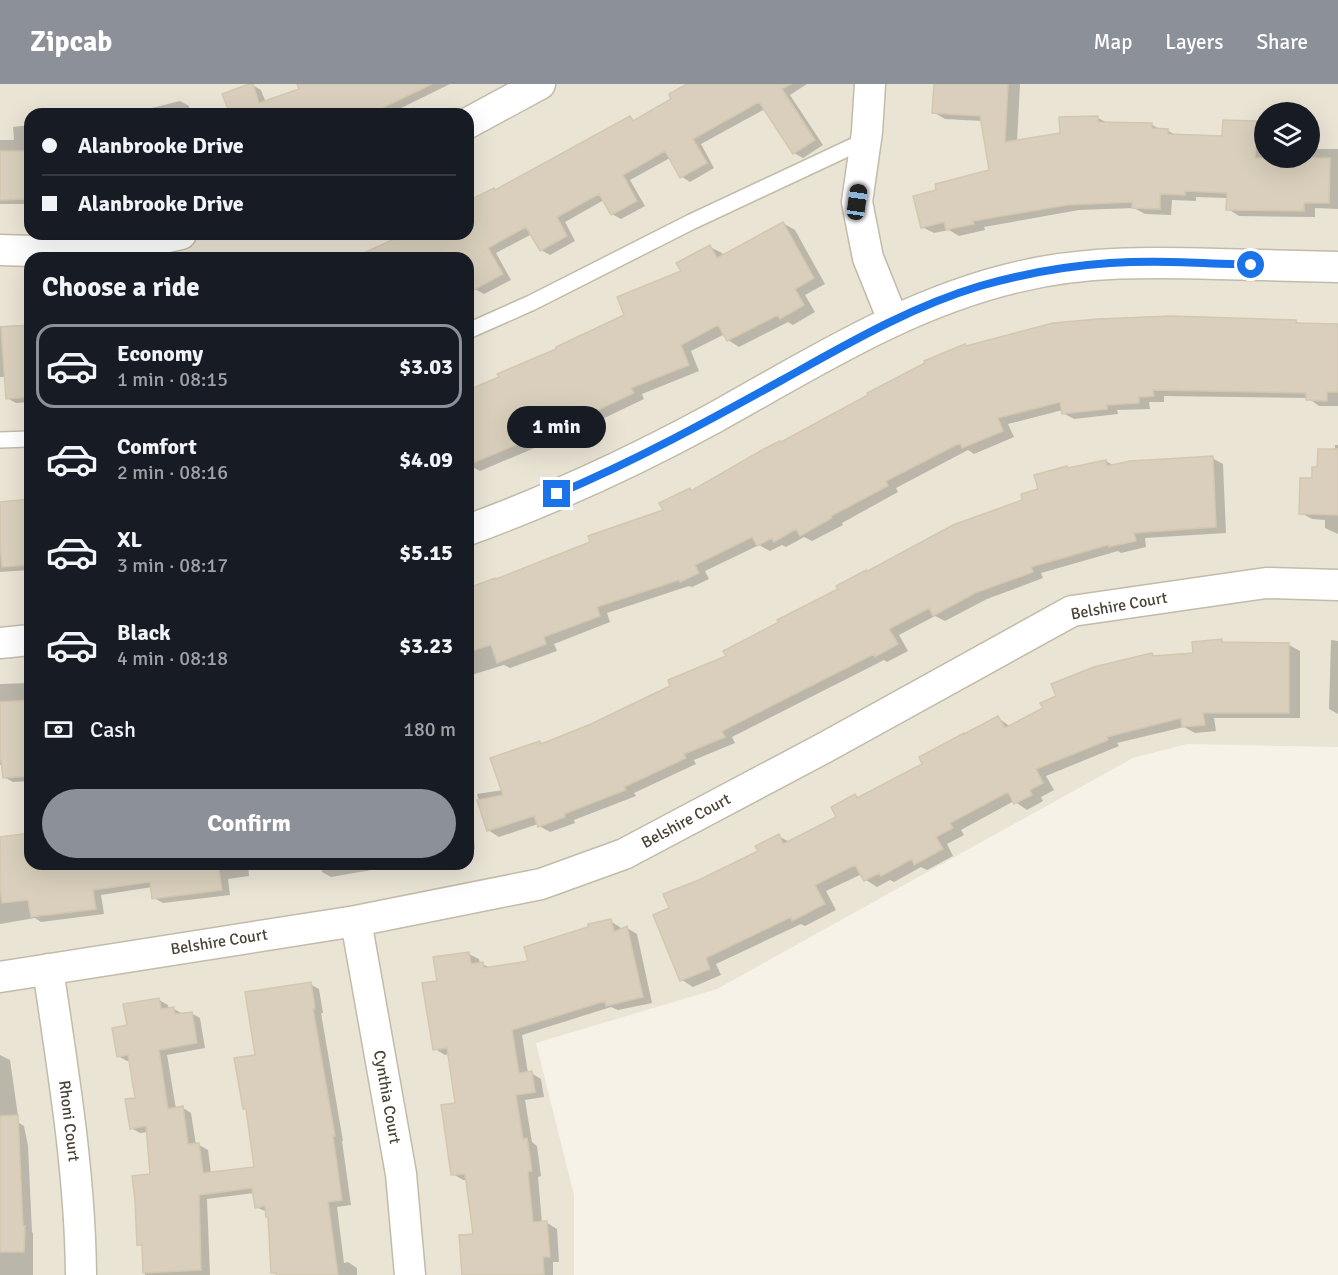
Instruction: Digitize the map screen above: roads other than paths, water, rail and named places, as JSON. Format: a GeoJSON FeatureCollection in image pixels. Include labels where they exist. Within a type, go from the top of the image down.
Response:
{"type":"FeatureCollection","features":[{"type":"Feature","properties":{"kind":"street"},"geometry":{"type":"LineString","coordinates":[[474,120],[540,84]]}},
{"type":"Feature","properties":{"kind":"street"},"geometry":{"type":"LineString","coordinates":[[870,84],[866,140],[857,202],[868,258],[893,320]]}},
{"type":"Feature","properties":{"kind":"street"},"geometry":{"type":"LineString","coordinates":[[0,250],[65,252],[123,247],[154,240]]}},
{"type":"Feature","properties":{"kind":"street"},"geometry":{"type":"LineString","coordinates":[[474,528],[575,487],[643,455],[893,320],[939,300],[980,286],[1023,275],[1110,263],[1338,267]]}},
{"type":"Feature","properties":{"kind":"street","name":"Belshire Court"},"geometry":{"type":"LineString","coordinates":[[0,977],[356,921],[541,884],[624,854],[824,748],[1072,611],[1266,583],[1338,585]]}},
{"type":"Feature","properties":{"kind":"street"},"geometry":{"type":"LineString","coordinates":[[0,643],[24,641]]}},
{"type":"Feature","properties":{"kind":"street","name":"Cynthia Court"},"geometry":{"type":"LineString","coordinates":[[356,921],[401,1174],[410,1275]]}},
{"type":"Feature","properties":{"kind":"street","name":"Rhoni Court"},"geometry":{"type":"LineString","coordinates":[[48,969],[72,1133],[81,1230],[81,1275]]}},
{"type":"Feature","properties":{"kind":"lane"},"geometry":{"type":"LineString","coordinates":[[474,328],[531,303],[691,222],[866,140]]}},
{"type":"Feature","properties":{"kind":"lane"},"geometry":{"type":"LineString","coordinates":[[0,440],[24,439]]}}]}
